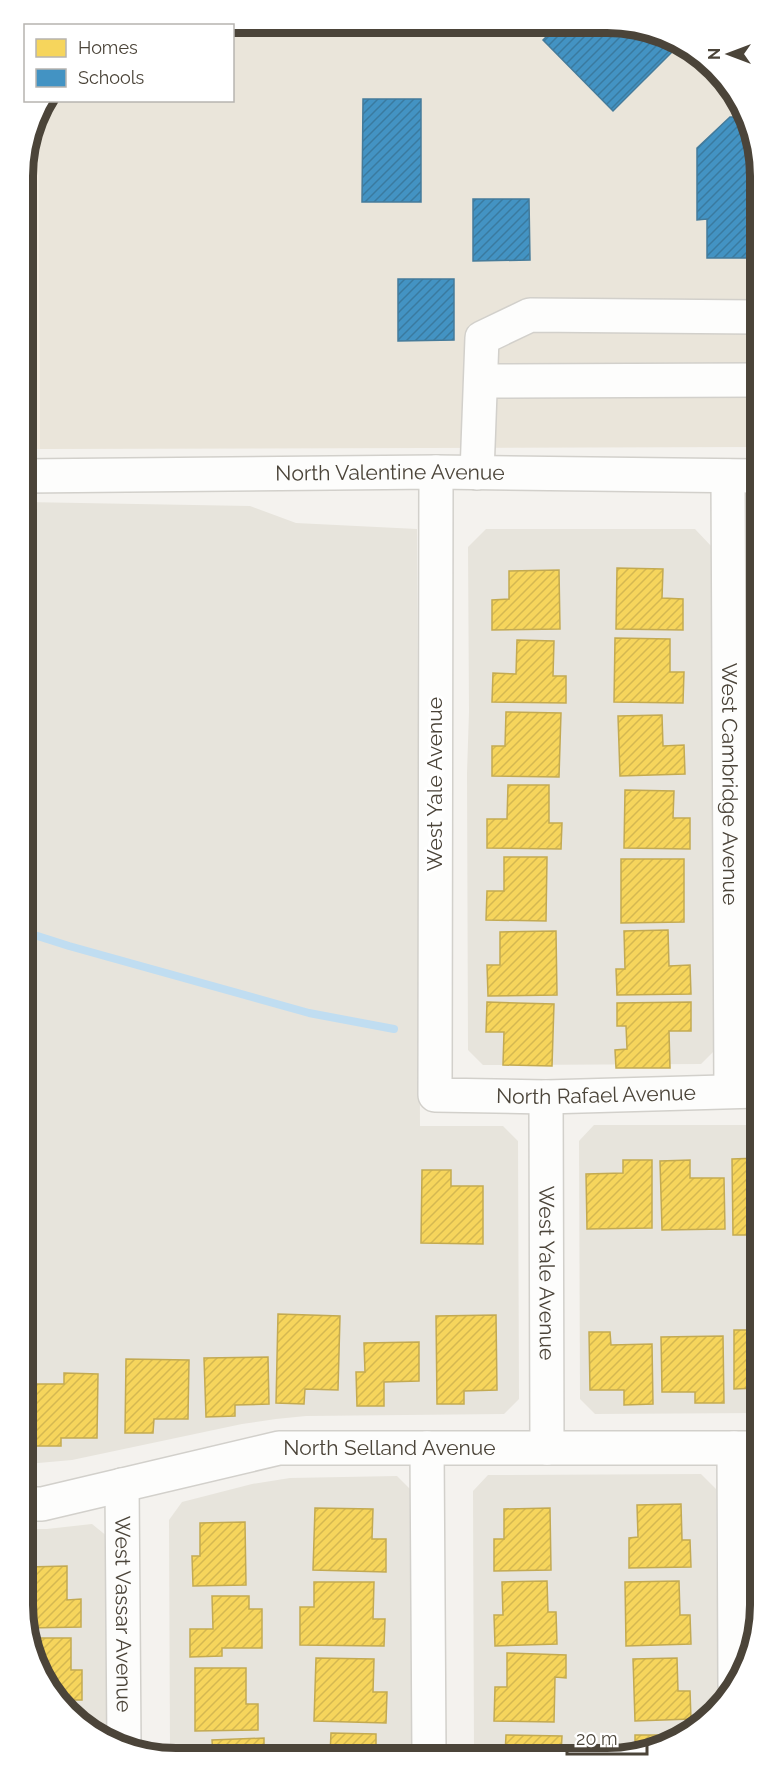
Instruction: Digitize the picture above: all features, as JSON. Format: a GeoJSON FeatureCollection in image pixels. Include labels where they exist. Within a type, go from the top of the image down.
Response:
{"type":"FeatureCollection","features":[{"type":"Feature","properties":{"kind":"street"},"geometry":{"type":"LineString","coordinates":[[477,473],[482,338],[530,315],[750,317]]}},
{"type":"Feature","properties":{"kind":"street"},"geometry":{"type":"LineString","coordinates":[[481,381],[750,380]]}},
{"type":"Feature","properties":{"kind":"street","name":"North Valentine Avenue"},"geometry":{"type":"LineString","coordinates":[[33,476],[436,472],[742,476]]}},
{"type":"Feature","properties":{"kind":"street","name":"West Yale Avenue"},"geometry":{"type":"LineString","coordinates":[[435,1095],[436,472]]}},
{"type":"Feature","properties":{"kind":"street","name":"West Cambridge Avenue"},"geometry":{"type":"LineString","coordinates":[[742,476],[745,1091]]}},
{"type":"Feature","properties":{"kind":"street","name":"North Rafael Avenue"},"geometry":{"type":"LineString","coordinates":[[435,1095],[546,1096],[745,1091]]}},
{"type":"Feature","properties":{"kind":"street","name":"West Yale Avenue"},"geometry":{"type":"LineString","coordinates":[[546,1096],[546,1448]]}},
{"type":"Feature","properties":{"kind":"street","name":"North Selland Avenue"},"geometry":{"type":"LineString","coordinates":[[33,1504],[42,1504],[279,1448],[747,1448]]}},
{"type":"Feature","properties":{"kind":"street"},"geometry":{"type":"LineString","coordinates":[[427,1448],[429,1748]]}},
{"type":"Feature","properties":{"kind":"street"},"geometry":{"type":"LineString","coordinates":[[736,1665],[747,1448]]}},
{"type":"Feature","properties":{"kind":"street","name":"West Vassar Avenue"},"geometry":{"type":"LineString","coordinates":[[122,1485],[124,1738]]}},
{"type":"Feature","properties":{"kind":"shaded area"},"geometry":{"type":"Polygon","coordinates":[[[234,33],[607,33],[635,36],[670,48],[699,67],[699,84],[716,84],[720,89],[739,122],[749,158],[750,447],[40,449],[38,139],[48,113],[54,102],[234,102],[234,33]]]}},
{"type":"Feature","properties":{"kind":"shaded area"},"geometry":{"type":"Polygon","coordinates":[[[38,139],[40,449],[33,449],[33,167],[38,139]]]}},
{"type":"Feature","properties":{"kind":"shaded area"},"geometry":{"type":"Polygon","coordinates":[[[33,502],[250,506],[296,523],[417,529],[420,1126],[503,1126],[518,1141],[519,1399],[504,1414],[306,1416],[276,1419],[72,1460],[33,1463],[33,502]]]}},
{"type":"Feature","properties":{"kind":"shaded area"},"geometry":{"type":"Polygon","coordinates":[[[486,529],[695,529],[712,547],[716,1049],[701,1064],[483,1065],[468,1050],[468,547],[486,529]]]}},
{"type":"Feature","properties":{"kind":"shaded area"},"geometry":{"type":"Polygon","coordinates":[[[594,1125],[750,1125],[750,1413],[595,1414],[580,1399],[579,1141],[594,1125]]]}},
{"type":"Feature","properties":{"kind":"shaded area"},"geometry":{"type":"Polygon","coordinates":[[[701,1474],[716,1489],[718,1694],[701,1712],[670,1733],[644,1743],[625,1747],[474,1748],[473,1491],[488,1475],[701,1474]]]}},
{"type":"Feature","properties":{"kind":"shaded area"},"geometry":{"type":"Polygon","coordinates":[[[397,1476],[412,1491],[413,1748],[170,1748],[169,1520],[182,1502],[252,1484],[290,1478],[397,1476]]]}},
{"type":"Feature","properties":{"kind":"shaded area"},"geometry":{"type":"Polygon","coordinates":[[[92,1524],[108,1537],[109,1731],[82,1712],[63,1692],[52,1676],[38,1642],[33,1605],[33,1529],[92,1524]]]}},
{"type":"Feature","properties":{"kind":"building: Homes"},"geometry":{"type":"Polygon","coordinates":[[[617,568],[663,569],[662,598],[683,599],[683,630],[616,629],[617,568]]]}},
{"type":"Feature","properties":{"kind":"building: Homes"},"geometry":{"type":"Polygon","coordinates":[[[559,570],[560,629],[492,630],[492,600],[509,599],[509,571],[559,570]]]}},
{"type":"Feature","properties":{"kind":"building: Homes"},"geometry":{"type":"Polygon","coordinates":[[[615,638],[670,639],[670,672],[684,672],[683,703],[614,702],[615,638]]]}},
{"type":"Feature","properties":{"kind":"building: Homes"},"geometry":{"type":"Polygon","coordinates":[[[517,640],[554,641],[553,676],[566,676],[566,703],[492,702],[493,673],[516,674],[517,640]]]}},
{"type":"Feature","properties":{"kind":"building: Homes"},"geometry":{"type":"Polygon","coordinates":[[[506,712],[561,713],[559,777],[492,776],[492,746],[505,746],[506,712]]]}},
{"type":"Feature","properties":{"kind":"building: Homes"},"geometry":{"type":"Polygon","coordinates":[[[662,715],[663,746],[684,745],[685,774],[620,776],[618,716],[662,715]]]}},
{"type":"Feature","properties":{"kind":"building: Homes"},"geometry":{"type":"Polygon","coordinates":[[[508,785],[549,785],[549,823],[562,823],[561,849],[487,848],[487,819],[507,819],[508,785]]]}},
{"type":"Feature","properties":{"kind":"building: Homes"},"geometry":{"type":"Polygon","coordinates":[[[625,790],[674,791],[673,818],[690,818],[690,849],[624,848],[625,790]]]}},
{"type":"Feature","properties":{"kind":"building: Homes"},"geometry":{"type":"Polygon","coordinates":[[[504,857],[547,857],[546,921],[486,920],[487,891],[504,891],[504,857]]]}},
{"type":"Feature","properties":{"kind":"building: Homes"},"geometry":{"type":"Polygon","coordinates":[[[621,859],[684,859],[684,922],[621,923],[621,859]]]}},
{"type":"Feature","properties":{"kind":"building: Homes"},"geometry":{"type":"Polygon","coordinates":[[[668,930],[669,966],[690,965],[691,994],[617,995],[616,969],[625,969],[624,931],[668,930]]]}},
{"type":"Feature","properties":{"kind":"building: Homes"},"geometry":{"type":"Polygon","coordinates":[[[556,931],[557,995],[488,996],[487,965],[500,965],[500,932],[556,931]]]}},
{"type":"Feature","properties":{"kind":"building: Homes"},"geometry":{"type":"Polygon","coordinates":[[[487,1002],[554,1004],[552,1066],[503,1065],[504,1032],[486,1032],[487,1002]]]}},
{"type":"Feature","properties":{"kind":"building: Homes"},"geometry":{"type":"Polygon","coordinates":[[[691,1002],[691,1031],[669,1031],[670,1068],[616,1068],[615,1050],[627,1049],[626,1026],[617,1026],[617,1003],[691,1002]]]}},
{"type":"Feature","properties":{"kind":"building: Homes"},"geometry":{"type":"Polygon","coordinates":[[[750,1158],[750,1235],[733,1235],[732,1159],[750,1158]]]}},
{"type":"Feature","properties":{"kind":"building: Homes"},"geometry":{"type":"Polygon","coordinates":[[[623,1160],[652,1160],[652,1228],[587,1229],[586,1174],[623,1173],[623,1160]]]}},
{"type":"Feature","properties":{"kind":"building: Homes"},"geometry":{"type":"Polygon","coordinates":[[[690,1160],[690,1178],[724,1178],[725,1229],[662,1230],[660,1161],[690,1160]]]}},
{"type":"Feature","properties":{"kind":"building: Homes"},"geometry":{"type":"Polygon","coordinates":[[[422,1170],[451,1170],[451,1186],[483,1186],[483,1244],[421,1243],[422,1170]]]}},
{"type":"Feature","properties":{"kind":"building: Homes"},"geometry":{"type":"Polygon","coordinates":[[[278,1314],[340,1316],[338,1390],[305,1389],[304,1404],[276,1403],[278,1314]]]}},
{"type":"Feature","properties":{"kind":"building: Homes"},"geometry":{"type":"Polygon","coordinates":[[[496,1315],[497,1390],[464,1391],[464,1404],[437,1404],[436,1316],[496,1315]]]}},
{"type":"Feature","properties":{"kind":"building: Homes"},"geometry":{"type":"Polygon","coordinates":[[[734,1330],[750,1330],[750,1388],[734,1389],[734,1330]]]}},
{"type":"Feature","properties":{"kind":"building: Homes"},"geometry":{"type":"Polygon","coordinates":[[[589,1332],[610,1332],[611,1345],[652,1344],[653,1404],[624,1405],[624,1390],[590,1390],[589,1332]]]}},
{"type":"Feature","properties":{"kind":"building: Homes"},"geometry":{"type":"Polygon","coordinates":[[[723,1336],[724,1403],[695,1403],[695,1392],[662,1392],[661,1337],[723,1336]]]}},
{"type":"Feature","properties":{"kind":"building: Homes"},"geometry":{"type":"Polygon","coordinates":[[[419,1342],[419,1381],[384,1382],[384,1406],[357,1406],[356,1372],[365,1372],[364,1343],[419,1342]]]}},
{"type":"Feature","properties":{"kind":"building: Homes"},"geometry":{"type":"Polygon","coordinates":[[[268,1357],[269,1404],[235,1405],[235,1416],[206,1417],[204,1358],[268,1357]]]}},
{"type":"Feature","properties":{"kind":"building: Homes"},"geometry":{"type":"Polygon","coordinates":[[[126,1359],[189,1360],[188,1419],[154,1419],[153,1433],[125,1433],[126,1359]]]}},
{"type":"Feature","properties":{"kind":"building: Homes"},"geometry":{"type":"Polygon","coordinates":[[[64,1373],[98,1374],[97,1438],[61,1438],[61,1446],[35,1446],[36,1384],[64,1384],[64,1373]]]}},
{"type":"Feature","properties":{"kind":"building: Homes"},"geometry":{"type":"Polygon","coordinates":[[[681,1504],[682,1540],[690,1540],[691,1567],[629,1568],[629,1538],[638,1537],[637,1505],[681,1504]]]}},
{"type":"Feature","properties":{"kind":"building: Homes"},"geometry":{"type":"Polygon","coordinates":[[[315,1508],[373,1509],[372,1539],[386,1539],[386,1572],[313,1570],[315,1508]]]}},
{"type":"Feature","properties":{"kind":"building: Homes"},"geometry":{"type":"Polygon","coordinates":[[[550,1508],[551,1570],[494,1571],[494,1539],[504,1539],[504,1509],[550,1508]]]}},
{"type":"Feature","properties":{"kind":"building: Homes"},"geometry":{"type":"Polygon","coordinates":[[[245,1522],[246,1585],[193,1586],[192,1556],[200,1556],[200,1523],[245,1522]]]}},
{"type":"Feature","properties":{"kind":"building: Homes"},"geometry":{"type":"Polygon","coordinates":[[[67,1566],[67,1600],[81,1599],[81,1627],[35,1628],[33,1567],[67,1566]]]}},
{"type":"Feature","properties":{"kind":"building: Homes"},"geometry":{"type":"Polygon","coordinates":[[[547,1581],[548,1612],[556,1612],[557,1644],[495,1646],[494,1615],[503,1615],[502,1582],[547,1581]]]}},
{"type":"Feature","properties":{"kind":"building: Homes"},"geometry":{"type":"Polygon","coordinates":[[[679,1581],[680,1615],[690,1615],[691,1644],[626,1646],[625,1582],[679,1581]]]}},
{"type":"Feature","properties":{"kind":"building: Homes"},"geometry":{"type":"Polygon","coordinates":[[[314,1582],[374,1582],[373,1619],[385,1619],[384,1646],[300,1645],[300,1607],[314,1607],[314,1582]]]}},
{"type":"Feature","properties":{"kind":"building: Homes"},"geometry":{"type":"Polygon","coordinates":[[[212,1596],[249,1596],[249,1609],[262,1609],[262,1648],[222,1648],[222,1656],[190,1657],[190,1629],[213,1629],[212,1596]]]}},
{"type":"Feature","properties":{"kind":"building: Homes"},"geometry":{"type":"Polygon","coordinates":[[[37,1638],[71,1638],[71,1670],[82,1670],[82,1700],[70,1700],[63,1692],[52,1676],[37,1638]]]}},
{"type":"Feature","properties":{"kind":"building: Homes"},"geometry":{"type":"Polygon","coordinates":[[[507,1653],[566,1655],[566,1678],[555,1677],[554,1722],[494,1721],[495,1687],[507,1687],[507,1653]]]}},
{"type":"Feature","properties":{"kind":"building: Homes"},"geometry":{"type":"Polygon","coordinates":[[[316,1658],[374,1659],[373,1692],[387,1692],[386,1723],[314,1721],[316,1658]]]}},
{"type":"Feature","properties":{"kind":"building: Homes"},"geometry":{"type":"Polygon","coordinates":[[[677,1658],[678,1691],[690,1691],[691,1719],[635,1721],[633,1659],[677,1658]]]}},
{"type":"Feature","properties":{"kind":"building: Homes"},"geometry":{"type":"Polygon","coordinates":[[[195,1668],[246,1668],[246,1704],[258,1704],[258,1730],[195,1731],[195,1668]]]}},
{"type":"Feature","properties":{"kind":"building: Homes"},"geometry":{"type":"Polygon","coordinates":[[[331,1733],[376,1734],[376,1748],[330,1748],[331,1733]]]}},
{"type":"Feature","properties":{"kind":"building: Homes"},"geometry":{"type":"Polygon","coordinates":[[[506,1735],[562,1736],[561,1748],[505,1748],[506,1735]]]}},
{"type":"Feature","properties":{"kind":"building: Homes"},"geometry":{"type":"Polygon","coordinates":[[[635,1735],[666,1735],[644,1743],[635,1745],[635,1735]]]}},
{"type":"Feature","properties":{"kind":"building: Homes"},"geometry":{"type":"Polygon","coordinates":[[[264,1738],[264,1748],[213,1748],[212,1740],[264,1738]]]}},
{"type":"Feature","properties":{"kind":"building: Schools"},"geometry":{"type":"Polygon","coordinates":[[[550,33],[625,34],[653,41],[674,50],[613,111],[543,40],[550,33]]]}},
{"type":"Feature","properties":{"kind":"building: Schools"},"geometry":{"type":"Polygon","coordinates":[[[363,99],[421,99],[421,202],[362,202],[363,99]]]}},
{"type":"Feature","properties":{"kind":"building: Schools"},"geometry":{"type":"Polygon","coordinates":[[[730,117],[737,117],[749,158],[750,258],[707,258],[707,219],[697,220],[697,148],[730,117]]]}},
{"type":"Feature","properties":{"kind":"building: Schools"},"geometry":{"type":"Polygon","coordinates":[[[473,199],[529,199],[530,260],[473,261],[473,199]]]}},
{"type":"Feature","properties":{"kind":"building: Schools"},"geometry":{"type":"Polygon","coordinates":[[[398,279],[454,279],[454,340],[398,341],[398,279]]]}},
{"type":"Feature","properties":{"kind":"waterway"},"geometry":{"type":"LineString","coordinates":[[33,935],[309,1013],[394,1029]]}}]}
